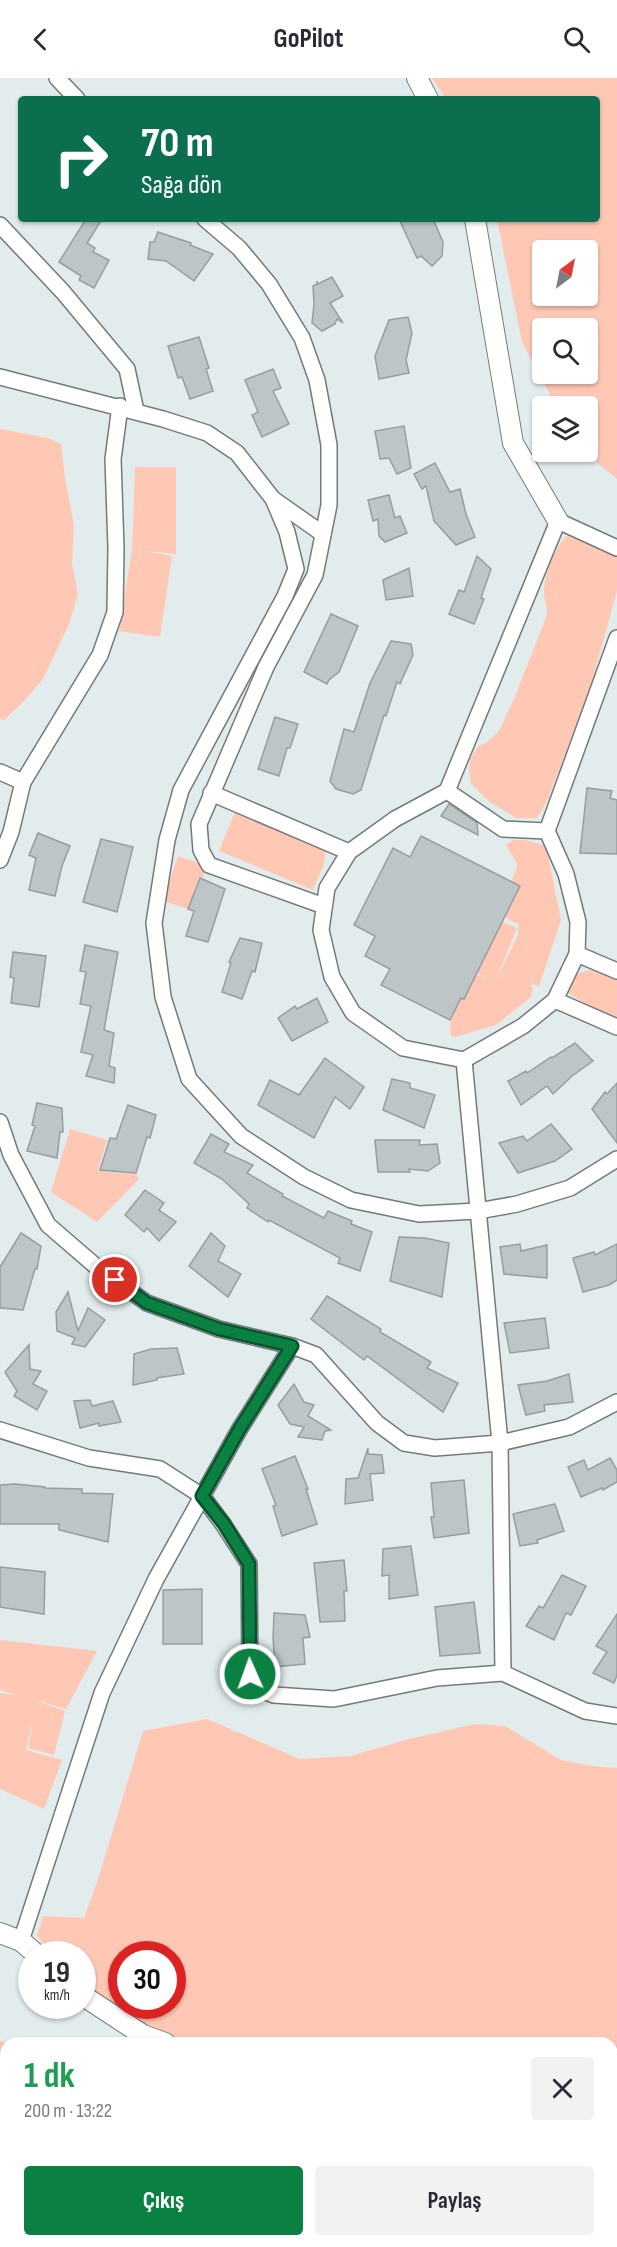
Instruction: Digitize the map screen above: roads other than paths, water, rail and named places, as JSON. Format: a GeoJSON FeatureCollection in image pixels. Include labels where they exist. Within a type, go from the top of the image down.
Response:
{"type":"FeatureCollection","features":[{"type":"Feature","properties":{"kind":"street"},"geometry":{"type":"LineString","coordinates":[[57,78],[74,96]]}},
{"type":"Feature","properties":{"kind":"street"},"geometry":{"type":"LineString","coordinates":[[417,78],[426,96]]}},
{"type":"Feature","properties":{"kind":"street"},"geometry":{"type":"LineString","coordinates":[[209,222],[239,248],[269,284],[302,338],[317,380],[329,445],[329,505],[315,575],[266,667],[211,793],[199,824],[201,850],[209,865],[324,906]]}},
{"type":"Feature","properties":{"kind":"street"},"geometry":{"type":"LineString","coordinates":[[476,222],[513,443],[558,521],[617,548]]}},
{"type":"Feature","properties":{"kind":"street"},"geometry":{"type":"LineString","coordinates":[[0,225],[63,292],[127,369],[136,411]]}},
{"type":"Feature","properties":{"kind":"street"},"geometry":{"type":"LineString","coordinates":[[0,377],[120,406],[207,433],[237,453],[273,499],[287,532],[296,569],[285,596],[181,790],[167,840],[154,922],[163,997],[189,1079],[241,1136],[304,1177],[351,1200],[419,1214],[478,1211],[517,1204],[570,1188],[617,1159]]}},
{"type":"Feature","properties":{"kind":"street"},"geometry":{"type":"LineString","coordinates":[[0,860],[11,831],[23,782],[100,655],[115,612],[116,548],[112,459],[120,406]]}},
{"type":"Feature","properties":{"kind":"street"},"geometry":{"type":"LineString","coordinates":[[273,499],[323,534]]}},
{"type":"Feature","properties":{"kind":"street"},"geometry":{"type":"LineString","coordinates":[[558,521],[447,791],[395,819],[349,852],[327,888],[321,930],[332,977],[353,1012],[403,1048],[464,1060],[524,1026],[555,1000],[577,954],[578,922],[566,874],[547,831],[617,638]]}},
{"type":"Feature","properties":{"kind":"street"},"geometry":{"type":"LineString","coordinates":[[0,772],[23,782]]}},
{"type":"Feature","properties":{"kind":"street"},"geometry":{"type":"LineString","coordinates":[[447,791],[504,830],[547,831]]}},
{"type":"Feature","properties":{"kind":"street"},"geometry":{"type":"LineString","coordinates":[[211,793],[349,852]]}},
{"type":"Feature","properties":{"kind":"street"},"geometry":{"type":"LineString","coordinates":[[577,954],[617,971]]}},
{"type":"Feature","properties":{"kind":"street"},"geometry":{"type":"LineString","coordinates":[[555,1000],[617,1027]]}},
{"type":"Feature","properties":{"kind":"street"},"geometry":{"type":"LineString","coordinates":[[464,1060],[500,1443],[503,1673]]}},
{"type":"Feature","properties":{"kind":"street"},"geometry":{"type":"LineString","coordinates":[[0,1122],[11,1155],[48,1225],[99,1269],[147,1303],[219,1329],[292,1346],[316,1355],[377,1424],[404,1443],[435,1448],[500,1443],[569,1427],[617,1402]]}},
{"type":"Feature","properties":{"kind":"street"},"geometry":{"type":"LineString","coordinates":[[30,1941],[102,1693],[156,1579],[239,1430],[292,1346]]}},
{"type":"Feature","properties":{"kind":"street"},"geometry":{"type":"LineString","coordinates":[[0,1430],[89,1458],[160,1469],[202,1496],[224,1524],[249,1564],[250,1674],[256,1688],[274,1695],[334,1699],[437,1678],[503,1673],[585,1711],[617,1716]]}},
{"type":"Feature","properties":{"kind":"street"},"geometry":{"type":"LineString","coordinates":[[0,1933],[18,1943]]}},
{"type":"Feature","properties":{"kind":"street"},"geometry":{"type":"LineString","coordinates":[[96,2004],[148,2037]]}}]}
